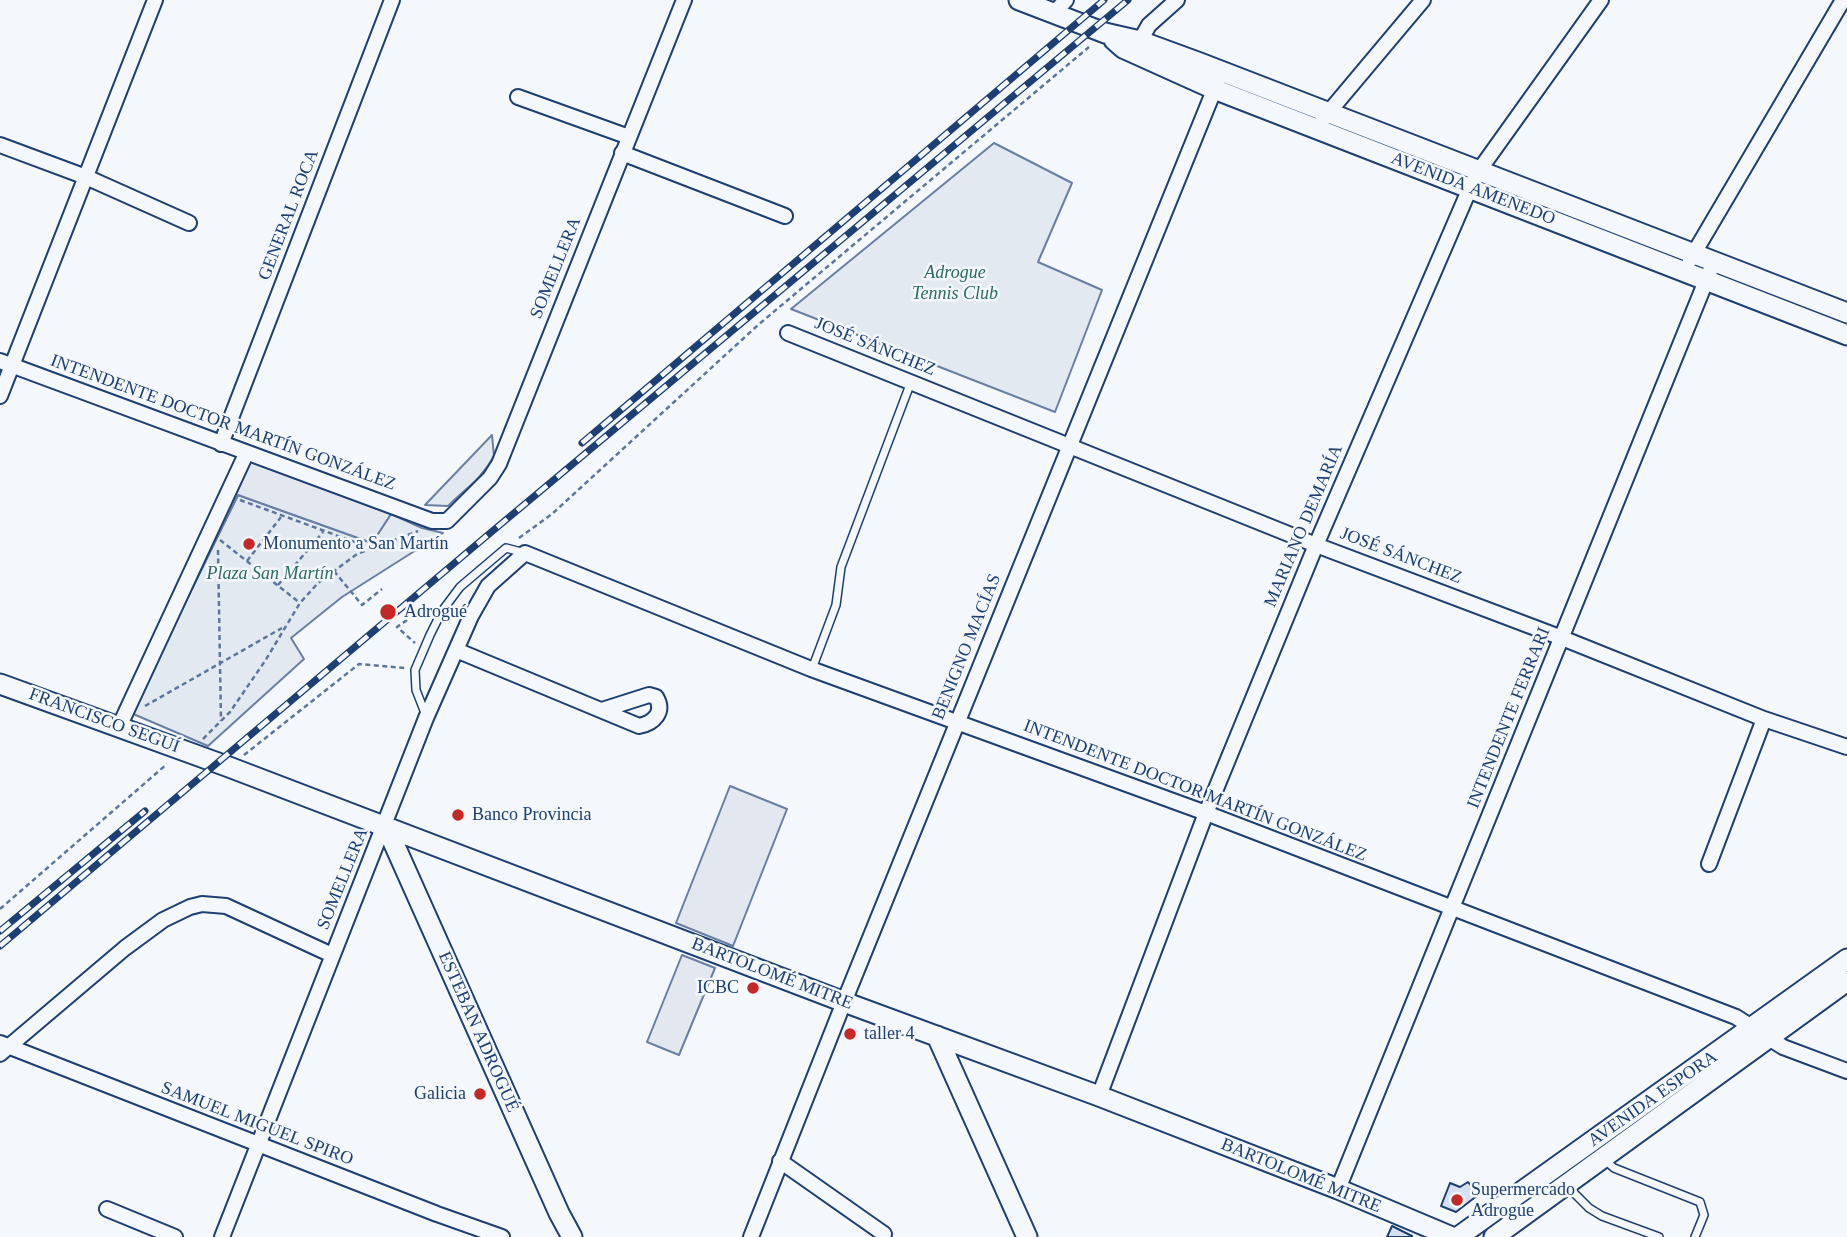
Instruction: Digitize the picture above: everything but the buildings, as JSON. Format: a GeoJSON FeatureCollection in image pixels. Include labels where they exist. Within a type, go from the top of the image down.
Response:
{"type":"FeatureCollection","features":[{"type":"Feature","properties":{"kind":"street","name":"GENERAL ROCA"},"geometry":{"type":"LineString","coordinates":[[221,444],[392,0]]}},
{"type":"Feature","properties":{"kind":"street","name":"SOMELLERA"},"geometry":{"type":"LineString","coordinates":[[432,522],[447,521],[495,471],[684,0]]}},
{"type":"Feature","properties":{"kind":"street","name":"AVENIDA AMENEDO"},"geometry":{"type":"LineString","coordinates":[[1019,0],[1060,7],[1105,33],[1123,48],[1218,80],[1474,180],[1685,271],[1847,335]]}},
{"type":"Feature","properties":{"kind":"street"},"geometry":{"type":"LineString","coordinates":[[1140,41],[1149,25],[1177,0]]}},
{"type":"Feature","properties":{"kind":"street"},"geometry":{"type":"LineString","coordinates":[[1322,121],[1423,0]]}},
{"type":"Feature","properties":{"kind":"street","name":"MARIANO DEMARÍA"},"geometry":{"type":"LineString","coordinates":[[1099,1096],[1206,813],[1316,545],[1474,180],[1601,0]]}},
{"type":"Feature","properties":{"kind":"street"},"geometry":{"type":"LineString","coordinates":[[1685,271],[1693,252],[1843,0]]}},
{"type":"Feature","properties":{"kind":"street"},"geometry":{"type":"LineString","coordinates":[[0,396],[6,363],[86,177],[149,2]]}},
{"type":"Feature","properties":{"kind":"street","name":"AVENIDA AMENEDO"},"geometry":{"type":"LineString","coordinates":[[1105,33],[1140,41],[1218,80]]}},
{"type":"Feature","properties":{"kind":"street","name":"BENIGNO MACÍAS"},"geometry":{"type":"LineString","coordinates":[[751,1237],[1218,80]]}},
{"type":"Feature","properties":{"kind":"street"},"geometry":{"type":"LineString","coordinates":[[519,97],[629,137]]}},
{"type":"Feature","properties":{"kind":"street"},"geometry":{"type":"LineString","coordinates":[[0,145],[86,177],[189,223]]}},
{"type":"Feature","properties":{"kind":"street"},"geometry":{"type":"LineString","coordinates":[[622,153],[785,216]]}},
{"type":"Feature","properties":{"kind":"street","name":"AVENIDA AMENEDO"},"geometry":{"type":"LineString","coordinates":[[1474,180],[1693,252],[1847,313]]}},
{"type":"Feature","properties":{"kind":"street","name":"INTENDENTE FERRARI"},"geometry":{"type":"LineString","coordinates":[[1338,1189],[1715,261]]}},
{"type":"Feature","properties":{"kind":"street","name":"JOSÉ SÁNCHEZ"},"geometry":{"type":"LineString","coordinates":[[788,332],[1316,545],[1562,638],[1763,719],[1847,747]]}},
{"type":"Feature","properties":{"kind":"street","name":"INTENDENTE DOCTOR MARTÍN GONZÁLEZ"},"geometry":{"type":"LineString","coordinates":[[6,363],[432,522]]}},
{"type":"Feature","properties":{"kind":"street"},"geometry":{"type":"LineString","coordinates":[[120,722],[246,454]]}},
{"type":"Feature","properties":{"kind":"street","name":"INTENDENTE DOCTOR MARTÍN GONZÁLEZ"},"geometry":{"type":"LineString","coordinates":[[525,553],[811,669],[1206,813],[1452,910],[1736,1017],[1783,1047],[1847,1071]]}},
{"type":"Feature","properties":{"kind":"street","name":"SOMELLERA"},"geometry":{"type":"LineString","coordinates":[[222,1237],[332,955],[386,826],[426,718],[456,650],[488,586],[525,553]]}},
{"type":"Feature","properties":{"kind":"street"},"geometry":{"type":"LineString","coordinates":[[456,650],[602,710]]}},
{"type":"Feature","properties":{"kind":"street","name":"FRANCISCO SEGUÍ"},"geometry":{"type":"LineString","coordinates":[[0,684],[120,722],[191,753]]}},
{"type":"Feature","properties":{"kind":"street"},"geometry":{"type":"LineString","coordinates":[[1709,864],[1763,719]]}},
{"type":"Feature","properties":{"kind":"street","name":"BARTOLOMÉ MITRE"},"geometry":{"type":"LineString","coordinates":[[191,753],[844,1002],[1099,1096],[1338,1189],[1452,1237]]}},
{"type":"Feature","properties":{"kind":"street","name":"ESTEBAN ADROGUÉ"},"geometry":{"type":"LineString","coordinates":[[386,826],[568,1235]]}},
{"type":"Feature","properties":{"kind":"street"},"geometry":{"type":"LineString","coordinates":[[2,1048],[125,948],[163,920],[190,907],[202,904],[226,906],[332,955]]}},
{"type":"Feature","properties":{"kind":"street","name":"AVENIDA ESPORA"},"geometry":{"type":"LineString","coordinates":[[1494,1237],[1603,1158],[1761,1032],[1847,959]]}},
{"type":"Feature","properties":{"kind":"street","name":"AVENIDA ESPORA"},"geometry":{"type":"LineString","coordinates":[[1458,1237],[1761,1032],[1847,981]]}},
{"type":"Feature","properties":{"kind":"street"},"geometry":{"type":"LineString","coordinates":[[937,1036],[1027,1237]]}},
{"type":"Feature","properties":{"kind":"street","name":"SAMUEL MIGUEL SPIRO"},"geometry":{"type":"LineString","coordinates":[[2,1048],[502,1237]]}},
{"type":"Feature","properties":{"kind":"street"},"geometry":{"type":"LineString","coordinates":[[780,1161],[884,1234]]}},
{"type":"Feature","properties":{"kind":"street"},"geometry":{"type":"LineString","coordinates":[[107,1209],[176,1237]]}},
{"type":"Feature","properties":{"kind":"lane"},"geometry":{"type":"LineString","coordinates":[[811,669],[836,605],[841,567],[911,382]]}},
{"type":"Feature","properties":{"kind":"lane"},"geometry":{"type":"LineString","coordinates":[[426,718],[416,690],[415,670],[442,611],[460,587],[506,548],[525,553]]}},
{"type":"Feature","properties":{"kind":"lane"},"geometry":{"type":"LineString","coordinates":[[1603,1158],[1614,1168],[1700,1202],[1704,1214],[1695,1237]]}},
{"type":"Feature","properties":{"kind":"lane"},"geometry":{"type":"LineString","coordinates":[[1566,1185],[1589,1208],[1602,1216],[1659,1237]]}},
{"type":"Feature","properties":{"kind":"path"},"geometry":{"type":"LineString","coordinates":[[506,548],[552,514],[758,325],[1105,33]]}},
{"type":"Feature","properties":{"kind":"path"},"geometry":{"type":"LineString","coordinates":[[227,495],[371,548]]}},
{"type":"Feature","properties":{"kind":"path"},"geometry":{"type":"LineString","coordinates":[[247,561],[282,515]]}},
{"type":"Feature","properties":{"kind":"path"},"geometry":{"type":"LineString","coordinates":[[278,586],[324,531]]}},
{"type":"Feature","properties":{"kind":"path"},"geometry":{"type":"LineString","coordinates":[[221,721],[218,538],[300,603]]}},
{"type":"Feature","properties":{"kind":"path"},"geometry":{"type":"LineString","coordinates":[[0,909],[168,762],[191,753],[230,712],[300,603],[318,583],[371,548],[401,539]]}},
{"type":"Feature","properties":{"kind":"path"},"geometry":{"type":"LineString","coordinates":[[334,570],[362,606],[382,589]]}},
{"type":"Feature","properties":{"kind":"path"},"geometry":{"type":"LineString","coordinates":[[407,621],[397,627],[424,650]]}},
{"type":"Feature","properties":{"kind":"path"},"geometry":{"type":"LineString","coordinates":[[120,722],[285,626]]}},
{"type":"Feature","properties":{"kind":"path"},"geometry":{"type":"LineString","coordinates":[[229,767],[359,664],[415,670]]}},
{"type":"Feature","properties":{"kind":"green space","name":"Adrogue Tennis Club"},"geometry":{"type":"Polygon","coordinates":[[[994,143],[1072,183],[1038,262],[1102,290],[1055,412],[791,309],[994,143]]]}},
{"type":"Feature","properties":{"kind":"green space"},"geometry":{"type":"Polygon","coordinates":[[[492,435],[494,456],[478,478],[448,506],[425,505],[492,435]]]}},
{"type":"Feature","properties":{"kind":"green space","name":"Plaza San Martín"},"geometry":{"type":"Polygon","coordinates":[[[238,495],[372,543],[391,514],[422,528],[443,533],[342,597],[291,638],[304,659],[208,746],[131,713],[238,495]]]}},
{"type":"Feature","properties":{"kind":"shaded area"},"geometry":{"type":"Polygon","coordinates":[[[246,454],[398,508],[372,543],[238,495],[131,713],[246,454]]]}},
{"type":"Feature","properties":{"kind":"shaded area"},"geometry":{"type":"Polygon","coordinates":[[[730,786],[787,809],[733,946],[676,923],[730,786]]]}},
{"type":"Feature","properties":{"kind":"shaded area"},"geometry":{"type":"Polygon","coordinates":[[[682,955],[715,968],[679,1055],[647,1042],[682,955]]]}},
{"type":"Feature","properties":{"kind":"railway"},"geometry":{"type":"LineString","coordinates":[[582,443],[1104,0]]}},
{"type":"Feature","properties":{"kind":"railway"},"geometry":{"type":"LineString","coordinates":[[0,946],[1128,0]]}},
{"type":"Feature","properties":{"kind":"railway"},"geometry":{"type":"LineString","coordinates":[[0,931],[145,811]]}},
{"type":"Feature","properties":{"kind":"place","name":"Monumento a San Martín"},"geometry":{"type":"Point","coordinates":[249,544]}},
{"type":"Feature","properties":{"kind":"place","name":"Adrogué"},"geometry":{"type":"Point","coordinates":[388,612]}},
{"type":"Feature","properties":{"kind":"place","name":"Banco Provincia"},"geometry":{"type":"Point","coordinates":[458,815]}},
{"type":"Feature","properties":{"kind":"place","name":"ICBC"},"geometry":{"type":"Point","coordinates":[753,988]}},
{"type":"Feature","properties":{"kind":"place","name":"taller 4"},"geometry":{"type":"Point","coordinates":[850,1034]}},
{"type":"Feature","properties":{"kind":"place","name":"Galicia"},"geometry":{"type":"Point","coordinates":[480,1094]}},
{"type":"Feature","properties":{"kind":"place","name":"Supermercado Adrogue"},"geometry":{"type":"Point","coordinates":[1457,1200]}}]}
